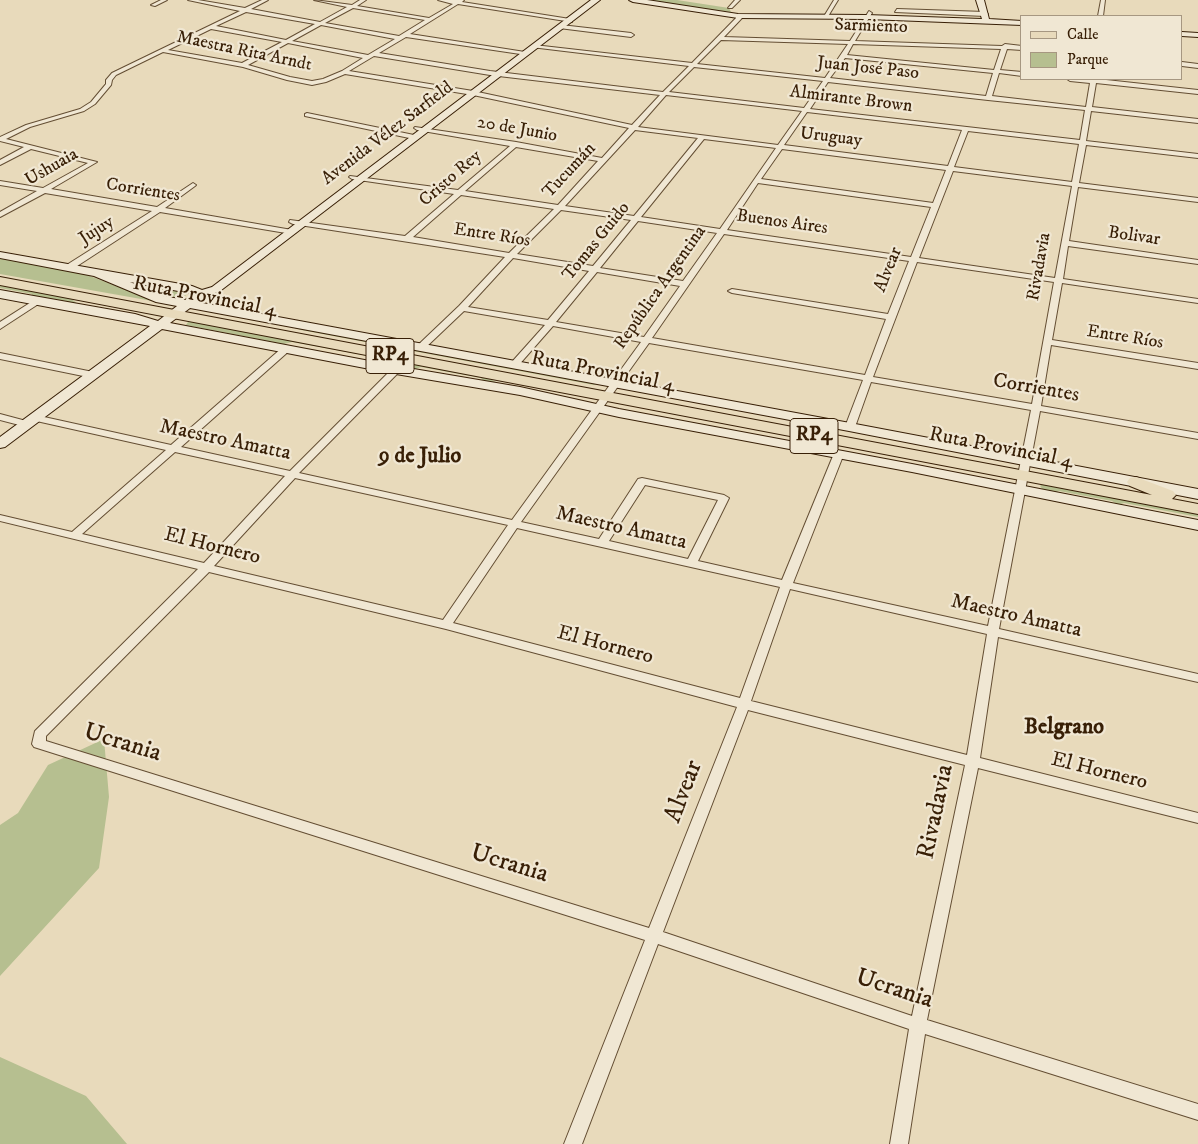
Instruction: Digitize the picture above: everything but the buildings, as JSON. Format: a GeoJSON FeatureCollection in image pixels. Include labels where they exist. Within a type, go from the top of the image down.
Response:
{"type":"FeatureCollection","features":[{"type":"Feature","properties":{"kind":"main road","name":"Avenida Vélez Sarfield"},"geometry":{"type":"LineString","coordinates":[[0,444],[201,294],[216,289],[292,227],[416,132],[468,93],[500,73],[521,53],[534,47],[588,0]]}},
{"type":"Feature","properties":{"kind":"main road","name":"Avenida Vélez Sarfield"},"geometry":{"type":"LineString","coordinates":[[468,93],[490,73],[596,0]]}},
{"type":"Feature","properties":{"kind":"main road"},"geometry":{"type":"LineString","coordinates":[[633,0],[735,12],[825,18],[868,15],[986,18],[1020,16]]}},
{"type":"Feature","properties":{"kind":"main road"},"geometry":{"type":"LineString","coordinates":[[685,0],[735,12],[830,10],[868,15]]}},
{"type":"Feature","properties":{"kind":"main road"},"geometry":{"type":"LineString","coordinates":[[980,0],[986,18]]}},
{"type":"Feature","properties":{"kind":"main road"},"geometry":{"type":"LineString","coordinates":[[986,18],[1020,23]]}},
{"type":"Feature","properties":{"kind":"main road"},"geometry":{"type":"LineString","coordinates":[[1183,26],[1198,27]]}},
{"type":"Feature","properties":{"kind":"main road"},"geometry":{"type":"LineString","coordinates":[[1183,34],[1198,35]]}},
{"type":"Feature","properties":{"kind":"main road"},"geometry":{"type":"LineString","coordinates":[[0,256],[192,290],[201,294]]}},
{"type":"Feature","properties":{"kind":"main road"},"geometry":{"type":"LineString","coordinates":[[98,273],[181,309],[272,319],[514,364],[607,395],[838,456],[912,468],[1136,482],[1198,494]]}},
{"type":"Feature","properties":{"kind":"main road","name":"Ruta Provincial 4"},"geometry":{"type":"LineString","coordinates":[[0,276],[181,309],[873,447],[1023,474],[1198,502]]}},
{"type":"Feature","properties":{"kind":"main road","name":"Ruta Provincial 4"},"geometry":{"type":"LineString","coordinates":[[0,281],[72,295],[181,309],[486,374],[607,395],[1023,474],[1198,510]]}},
{"type":"Feature","properties":{"kind":"main road"},"geometry":{"type":"LineString","coordinates":[[0,294],[520,392],[607,395],[850,427],[1023,474],[1198,525]]}},
{"type":"Feature","properties":{"kind":"main road"},"geometry":{"type":"LineString","coordinates":[[72,295],[90,310]]}},
{"type":"Feature","properties":{"kind":"main road"},"geometry":{"type":"LineString","coordinates":[[272,319],[291,331]]}},
{"type":"Feature","properties":{"kind":"main road"},"geometry":{"type":"LineString","coordinates":[[486,374],[520,392]]}},
{"type":"Feature","properties":{"kind":"main road"},"geometry":{"type":"LineString","coordinates":[[873,447],[912,468]]}},
{"type":"Feature","properties":{"kind":"main road"},"geometry":{"type":"LineString","coordinates":[[1136,482],[1172,497]]}},
{"type":"Feature","properties":{"kind":"street"},"geometry":{"type":"LineString","coordinates":[[153,5],[165,0]]}},
{"type":"Feature","properties":{"kind":"street"},"geometry":{"type":"LineString","coordinates":[[190,0],[322,24],[521,53]]}},
{"type":"Feature","properties":{"kind":"street"},"geometry":{"type":"LineString","coordinates":[[0,139],[28,126],[82,110],[93,103],[109,84],[109,80],[114,74],[266,0]]}},
{"type":"Feature","properties":{"kind":"street"},"geometry":{"type":"LineString","coordinates":[[316,0],[431,20]]}},
{"type":"Feature","properties":{"kind":"street"},"geometry":{"type":"LineString","coordinates":[[243,65],[364,0]]}},
{"type":"Feature","properties":{"kind":"street"},"geometry":{"type":"LineString","coordinates":[[440,0],[460,1],[631,36]]}},
{"type":"Feature","properties":{"kind":"street","name":"Tucumán"},"geometry":{"type":"LineString","coordinates":[[422,347],[560,207],[665,93],[739,18],[735,12],[738,0]]}},
{"type":"Feature","properties":{"kind":"street"},"geometry":{"type":"LineString","coordinates":[[825,18],[836,0]]}},
{"type":"Feature","properties":{"kind":"street"},"geometry":{"type":"LineString","coordinates":[[1100,15],[1103,0]]}},
{"type":"Feature","properties":{"kind":"street"},"geometry":{"type":"LineString","coordinates":[[344,72],[460,1]]}},
{"type":"Feature","properties":{"kind":"street"},"geometry":{"type":"LineString","coordinates":[[897,11],[986,18]]}},
{"type":"Feature","properties":{"kind":"street","name":"República Argentina"},"geometry":{"type":"LineString","coordinates":[[446,625],[514,524],[646,341],[757,181],[779,146],[827,80],[868,15]]}},
{"type":"Feature","properties":{"kind":"street"},"geometry":{"type":"LineString","coordinates":[[211,27],[368,57]]}},
{"type":"Feature","properties":{"kind":"street","name":"Sarmiento"},"geometry":{"type":"LineString","coordinates":[[720,38],[1020,48]]}},
{"type":"Feature","properties":{"kind":"street"},"geometry":{"type":"LineString","coordinates":[[988,98],[1005,46]]}},
{"type":"Feature","properties":{"kind":"street","name":"Juan José Paso"},"geometry":{"type":"LineString","coordinates":[[534,47],[1198,121]]}},
{"type":"Feature","properties":{"kind":"street","name":"Maestra Rita Arndt"},"geometry":{"type":"LineString","coordinates":[[164,51],[243,65],[264,70],[289,80],[312,84],[344,72]]}},
{"type":"Feature","properties":{"kind":"street","name":"Almirante Brown"},"geometry":{"type":"LineString","coordinates":[[374,54],[490,73],[1198,156]]}},
{"type":"Feature","properties":{"kind":"street"},"geometry":{"type":"LineString","coordinates":[[843,56],[1020,74]]}},
{"type":"Feature","properties":{"kind":"street"},"geometry":{"type":"LineString","coordinates":[[1183,64],[1198,66]]}},
{"type":"Feature","properties":{"kind":"street"},"geometry":{"type":"LineString","coordinates":[[344,72],[468,93]]}},
{"type":"Feature","properties":{"kind":"street"},"geometry":{"type":"LineString","coordinates":[[1094,80],[1198,92]]}},
{"type":"Feature","properties":{"kind":"street","name":"Rivadavia"},"geometry":{"type":"LineString","coordinates":[[899,1144],[918,1025],[973,760],[993,631],[1048,342],[1066,243],[1074,184],[1094,80]]}},
{"type":"Feature","properties":{"kind":"street","name":"Uruguay"},"geometry":{"type":"LineString","coordinates":[[468,93],[633,128],[1198,200]]}},
{"type":"Feature","properties":{"kind":"street","name":"20 de Junio"},"geometry":{"type":"LineString","coordinates":[[307,115],[416,132],[516,144],[604,160]]}},
{"type":"Feature","properties":{"kind":"street","name":"Alvear"},"geometry":{"type":"LineString","coordinates":[[850,427],[891,317],[966,128]]}},
{"type":"Feature","properties":{"kind":"street","name":"Tomas Guido"},"geometry":{"type":"LineString","coordinates":[[514,364],[550,324],[702,137]]}},
{"type":"Feature","properties":{"kind":"street"},"geometry":{"type":"LineString","coordinates":[[0,139],[31,146]]}},
{"type":"Feature","properties":{"kind":"street","name":"Cristo Rey"},"geometry":{"type":"LineString","coordinates":[[407,238],[516,144]]}},
{"type":"Feature","properties":{"kind":"street"},"geometry":{"type":"LineString","coordinates":[[0,163],[31,146]]}},
{"type":"Feature","properties":{"kind":"street","name":"Ushuaia"},"geometry":{"type":"LineString","coordinates":[[0,215],[94,162],[31,146]]}},
{"type":"Feature","properties":{"kind":"street","name":"Buenos Aires"},"geometry":{"type":"LineString","coordinates":[[357,177],[1198,301]]}},
{"type":"Feature","properties":{"kind":"street"},"geometry":{"type":"LineString","coordinates":[[757,181],[935,205]]}},
{"type":"Feature","properties":{"kind":"street","name":"Corrientes"},"geometry":{"type":"LineString","coordinates":[[0,183],[158,210],[292,227]]}},
{"type":"Feature","properties":{"kind":"street","name":"Jujuy"},"geometry":{"type":"LineString","coordinates":[[68,268],[193,185]]}},
{"type":"Feature","properties":{"kind":"street","name":"Entre Ríos"},"geometry":{"type":"LineString","coordinates":[[292,227],[407,238],[685,284]]}},
{"type":"Feature","properties":{"kind":"street","name":"Bolivar"},"geometry":{"type":"LineString","coordinates":[[1066,243],[1198,262]]}},
{"type":"Feature","properties":{"kind":"street"},"geometry":{"type":"LineString","coordinates":[[732,291],[891,317]]}},
{"type":"Feature","properties":{"kind":"street"},"geometry":{"type":"LineString","coordinates":[[0,326],[39,302]]}},
{"type":"Feature","properties":{"kind":"street","name":"Corrientes"},"geometry":{"type":"LineString","coordinates":[[462,308],[867,380],[1198,436]]}},
{"type":"Feature","properties":{"kind":"street","name":"Entre Ríos"},"geometry":{"type":"LineString","coordinates":[[1048,342],[1198,366]]}},
{"type":"Feature","properties":{"kind":"street"},"geometry":{"type":"LineString","coordinates":[[75,535],[286,349]]}},
{"type":"Feature","properties":{"kind":"street"},"geometry":{"type":"LineString","coordinates":[[0,356],[93,375]]}},
{"type":"Feature","properties":{"kind":"street"},"geometry":{"type":"LineString","coordinates":[[208,567],[293,474],[396,370]]}},
{"type":"Feature","properties":{"kind":"street"},"geometry":{"type":"LineString","coordinates":[[0,417],[31,421]]}},
{"type":"Feature","properties":{"kind":"street","name":"Maestro Amatta"},"geometry":{"type":"LineString","coordinates":[[31,421],[293,474],[1198,678]]}},
{"type":"Feature","properties":{"kind":"street","name":"Alvear"},"geometry":{"type":"LineString","coordinates":[[573,1144],[744,704],[786,585],[838,456]]}},
{"type":"Feature","properties":{"kind":"street"},"geometry":{"type":"LineString","coordinates":[[602,543],[642,481],[724,498],[691,564]]}},
{"type":"Feature","properties":{"kind":"street","name":"El Hornero"},"geometry":{"type":"LineString","coordinates":[[0,518],[446,625],[744,704],[1198,818]]}},
{"type":"Feature","properties":{"kind":"street","name":"Ucrania"},"geometry":{"type":"LineString","coordinates":[[208,567],[40,734],[39,744],[654,936],[918,1025],[1198,1112]]}},
{"type":"Feature","properties":{"kind":"green space"},"geometry":{"type":"Polygon","coordinates":[[[639,0],[677,0],[729,8],[731,12],[639,0]]]}},
{"type":"Feature","properties":{"kind":"green space"},"geometry":{"type":"Polygon","coordinates":[[[0,258],[82,273],[158,302],[0,274],[0,258]]]}},
{"type":"Feature","properties":{"kind":"green space"},"geometry":{"type":"Polygon","coordinates":[[[124,280],[190,293],[179,299],[163,297],[124,280]]]}},
{"type":"Feature","properties":{"kind":"green space"},"geometry":{"type":"Polygon","coordinates":[[[0,283],[68,296],[79,305],[31,297],[32,294],[0,288],[0,283]]]}},
{"type":"Feature","properties":{"kind":"green space"},"geometry":{"type":"Polygon","coordinates":[[[194,321],[484,376],[498,383],[485,383],[481,378],[421,367],[415,369],[385,364],[384,359],[292,342],[284,344],[186,325],[188,322],[194,321]]]}},
{"type":"Feature","properties":{"kind":"green space"},"geometry":{"type":"Polygon","coordinates":[[[288,326],[597,384],[594,385],[288,326]]]}},
{"type":"Feature","properties":{"kind":"green space"},"geometry":{"type":"Polygon","coordinates":[[[1042,484],[1198,512],[1198,517],[1124,503],[1118,505],[1112,501],[1059,491],[1053,493],[1044,491],[1040,486],[1042,484]]]}},
{"type":"Feature","properties":{"kind":"green space"},"geometry":{"type":"Polygon","coordinates":[[[104,739],[109,797],[99,868],[0,976],[0,825],[18,813],[48,765],[104,739]]]}},
{"type":"Feature","properties":{"kind":"green space"},"geometry":{"type":"Polygon","coordinates":[[[0,1057],[86,1096],[127,1144],[0,1144],[0,1057]]]}},
{"type":"Feature","properties":{"kind":"district","name":"9 de Julio"},"geometry":{"type":"Point","coordinates":[420,457]}},
{"type":"Feature","properties":{"kind":"district","name":"Belgrano"},"geometry":{"type":"Point","coordinates":[1064,728]}}]}
